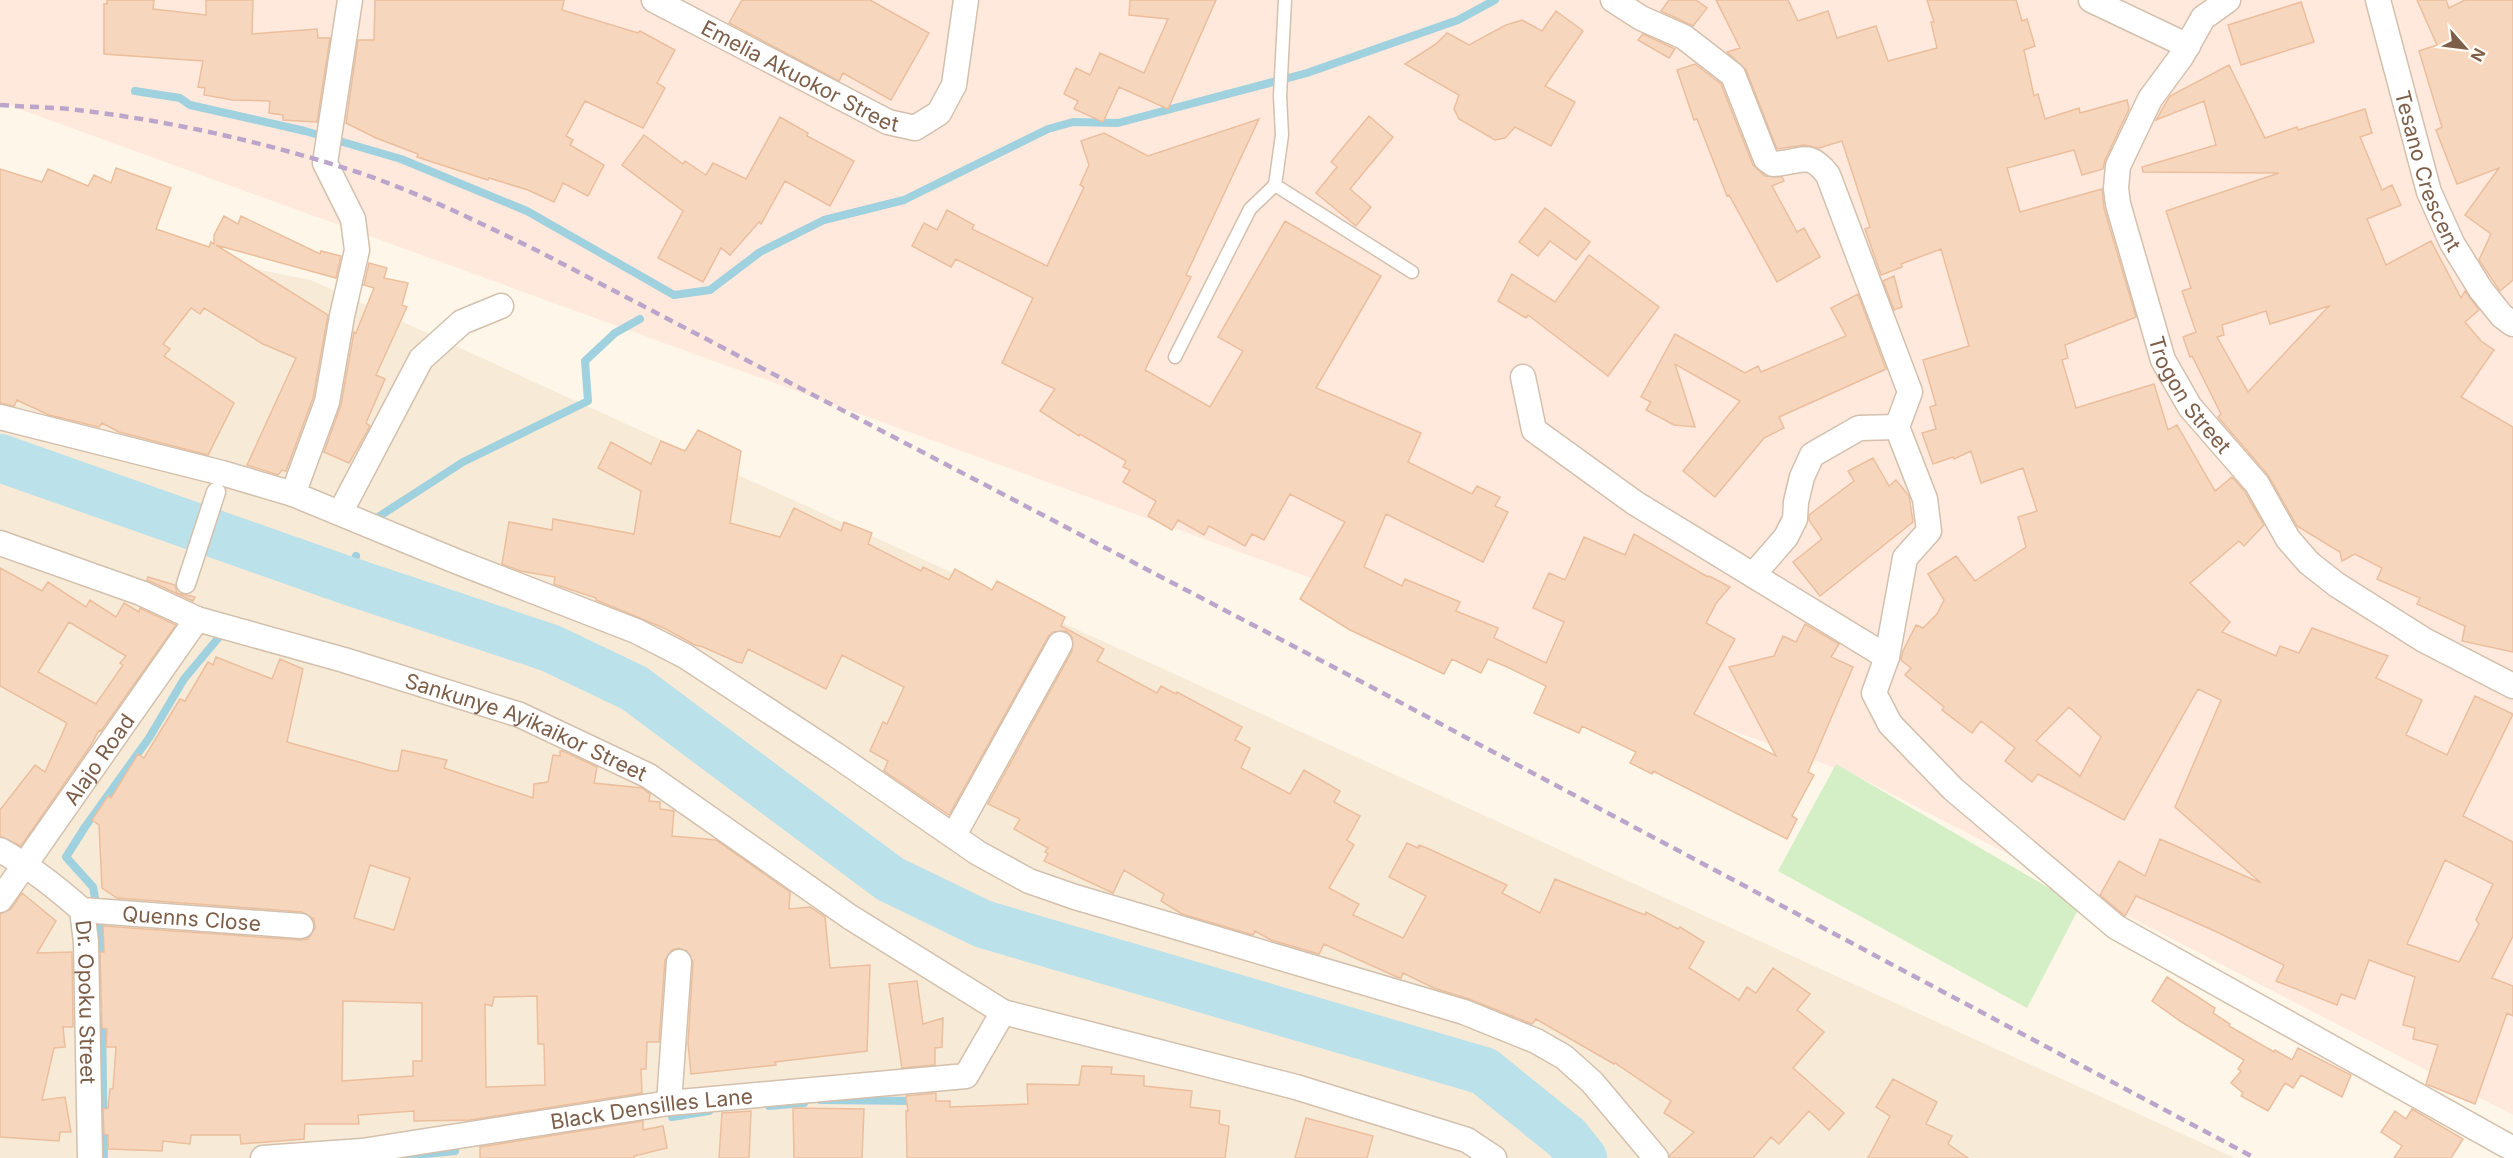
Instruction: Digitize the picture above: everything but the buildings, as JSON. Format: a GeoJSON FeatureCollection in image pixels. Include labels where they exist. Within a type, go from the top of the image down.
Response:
{"type":"FeatureCollection","features":[{"type":"Feature","properties":{"kind":"street"},"geometry":{"type":"LineString","coordinates":[[293,494],[327,402],[342,316],[357,250],[353,219],[325,163],[350,0]]}},
{"type":"Feature","properties":{"kind":"street","name":"Emelia Akuokor Street"},"geometry":{"type":"LineString","coordinates":[[654,0],[888,122],[915,128],[939,113],[954,85],[966,0]]}},
{"type":"Feature","properties":{"kind":"street"},"geometry":{"type":"LineString","coordinates":[[1613,0],[1641,18],[1684,37],[1733,75],[1766,159],[1773,164],[1804,159],[1818,162],[1828,175],[1910,392],[1897,427],[1925,499],[1929,531],[1905,558],[1887,657],[1874,693],[1890,724],[1953,789],[2116,927],[2513,1149]]}},
{"type":"Feature","properties":{"kind":"street"},"geometry":{"type":"LineString","coordinates":[[2091,0],[2188,46]]}},
{"type":"Feature","properties":{"kind":"street","name":"Trogon Street"},"geometry":{"type":"LineString","coordinates":[[2228,0],[2204,18],[2194,32],[2188,46],[2150,99],[2118,166],[2116,188],[2118,204],[2163,360],[2190,407],[2257,484],[2288,539],[2309,563],[2337,585],[2424,640],[2513,686]]}},
{"type":"Feature","properties":{"kind":"street","name":"Tesano Crescent"},"geometry":{"type":"LineString","coordinates":[[2378,0],[2428,192],[2452,243],[2481,290],[2509,312]]}},
{"type":"Feature","properties":{"kind":"street"},"geometry":{"type":"LineString","coordinates":[[340,513],[422,359],[462,322],[501,306]]}},
{"type":"Feature","properties":{"kind":"street"},"geometry":{"type":"LineString","coordinates":[[1523,377],[1534,430],[1635,503],[1887,657]]}},
{"type":"Feature","properties":{"kind":"street"},"geometry":{"type":"LineString","coordinates":[[0,417],[222,473],[293,494],[458,562],[636,631],[665,646],[789,724],[978,853],[1029,881],[1075,897],[1464,1012],[1536,1041],[1564,1057],[1592,1082],[1656,1158]]}},
{"type":"Feature","properties":{"kind":"street"},"geometry":{"type":"LineString","coordinates":[[1753,575],[1786,537],[1795,519],[1796,502],[1802,477],[1812,455],[1859,428],[1897,427]]}},
{"type":"Feature","properties":{"kind":"street"},"geometry":{"type":"LineString","coordinates":[[186,584],[216,492]]}},
{"type":"Feature","properties":{"kind":"street","name":"Sankunye Ayikaikor Street"},"geometry":{"type":"LineString","coordinates":[[0,543],[141,593],[197,619],[344,660],[520,715],[649,776],[850,917],[1003,1012],[1306,1090],[1457,1136],[1494,1158]]}},
{"type":"Feature","properties":{"kind":"street","name":"Alajo Road"},"geometry":{"type":"LineString","coordinates":[[0,900],[197,619]]}},
{"type":"Feature","properties":{"kind":"street"},"geometry":{"type":"LineString","coordinates":[[954,835],[1060,644]]}},
{"type":"Feature","properties":{"kind":"street","name":"Dr. Opoku Street"},"geometry":{"type":"LineString","coordinates":[[0,850],[25,864],[82,910],[86,942],[90,1158]]}},
{"type":"Feature","properties":{"kind":"street","name":"Quenns Close"},"geometry":{"type":"LineString","coordinates":[[82,910],[301,926]]}},
{"type":"Feature","properties":{"kind":"street"},"geometry":{"type":"LineString","coordinates":[[669,1103],[679,962]]}},
{"type":"Feature","properties":{"kind":"street","name":"Black Densilles Lane"},"geometry":{"type":"LineString","coordinates":[[264,1158],[362,1151],[669,1103],[966,1076],[1003,1012]]}},
{"type":"Feature","properties":{"kind":"lane"},"geometry":{"type":"LineString","coordinates":[[1175,357],[1250,209],[1275,185],[1282,135],[1280,96],[1285,0]]}},
{"type":"Feature","properties":{"kind":"lane"},"geometry":{"type":"LineString","coordinates":[[1275,185],[1412,272]]}},
{"type":"Feature","properties":{"kind":"shaded area"},"geometry":{"type":"Polygon","coordinates":[[[0,0],[2513,0],[2513,1115],[1857,776],[0,102],[0,0]]]}},
{"type":"Feature","properties":{"kind":"shaded area"},"geometry":{"type":"Polygon","coordinates":[[[0,219],[311,280],[2235,1158],[0,1158],[0,219]]]}},
{"type":"Feature","properties":{"kind":"green space"},"geometry":{"type":"Polygon","coordinates":[[[1836,764],[2080,906],[2027,1008],[1778,871],[1836,764]]]}},
{"type":"Feature","properties":{"kind":"waterway"},"geometry":{"type":"LineString","coordinates":[[135,91],[180,98],[190,105],[305,131],[401,159],[527,211],[674,295],[710,290],[760,252],[824,220],[904,200],[1048,129],[1073,122],[1118,123],[1307,73],[1458,20],[1495,0]]}},
{"type":"Feature","properties":{"kind":"waterway"},"geometry":{"type":"LineString","coordinates":[[372,521],[463,462],[588,401],[585,361],[615,333],[640,319]]}},
{"type":"Feature","properties":{"kind":"waterway"},"geometry":{"type":"LineString","coordinates":[[0,458],[346,580],[550,648],[634,688],[890,879],[983,924],[1484,1071],[1567,1138],[1583,1158]]}},
{"type":"Feature","properties":{"kind":"waterway"},"geometry":{"type":"LineString","coordinates":[[346,580],[356,556]]}},
{"type":"Feature","properties":{"kind":"waterway"},"geometry":{"type":"LineString","coordinates":[[102,962],[102,934],[93,887],[66,857],[149,738],[184,679],[220,636]]}},
{"type":"Feature","properties":{"kind":"waterway"},"geometry":{"type":"LineString","coordinates":[[102,1017],[104,1156]]}},
{"type":"Feature","properties":{"kind":"waterway"},"geometry":{"type":"LineString","coordinates":[[820,1100],[918,1101]]}},
{"type":"Feature","properties":{"kind":"waterway"},"geometry":{"type":"LineString","coordinates":[[769,1106],[804,1103]]}},
{"type":"Feature","properties":{"kind":"waterway"},"geometry":{"type":"LineString","coordinates":[[672,1117],[709,1111]]}},
{"type":"Feature","properties":{"kind":"waterway"},"geometry":{"type":"LineString","coordinates":[[396,1157],[455,1151]]}},
{"type":"Feature","properties":{"kind":"railway"},"geometry":{"type":"LineString","coordinates":[[0,105],[68,109],[113,115],[182,126],[252,142],[378,179],[470,218],[538,251],[1362,682],[2255,1158]]}}]}
